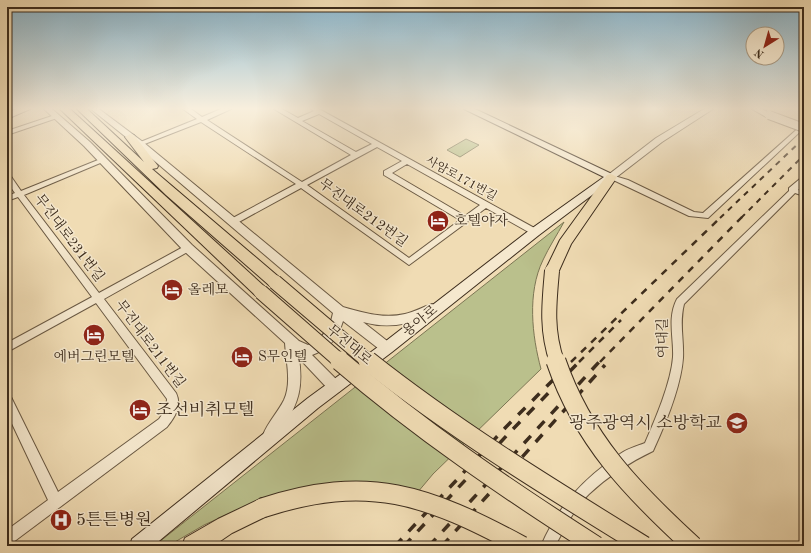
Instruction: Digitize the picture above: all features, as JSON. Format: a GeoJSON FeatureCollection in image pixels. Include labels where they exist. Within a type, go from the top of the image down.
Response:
{"type":"FeatureCollection","features":[{"type":"Feature","properties":{"kind":"main road","name":"무진대로"},"geometry":{"type":"LineString","coordinates":[[91,135],[136,177],[268,287],[390,379],[558,493],[644,546]]}},
{"type":"Feature","properties":{"kind":"main road","name":"무진대로"},"geometry":{"type":"LineString","coordinates":[[108,135],[170,192],[268,287],[336,359],[381,396],[496,480],[596,546]]}},
{"type":"Feature","properties":{"kind":"main road"},"geometry":{"type":"LineString","coordinates":[[521,135],[611,177],[565,243],[552,271],[548,289],[549,331],[558,369],[574,406],[586,428],[630,485],[663,520],[693,546]]}},
{"type":"Feature","properties":{"kind":"main road"},"geometry":{"type":"LineString","coordinates":[[130,137],[155,168],[170,192]]}},
{"type":"Feature","properties":{"kind":"main road"},"geometry":{"type":"LineString","coordinates":[[104,161],[136,177]]}},
{"type":"Feature","properties":{"kind":"main road","name":"용아로"},"geometry":{"type":"LineString","coordinates":[[139,546],[265,442],[335,387],[535,232],[611,177]]}},
{"type":"Feature","properties":{"kind":"main road"},"geometry":{"type":"LineString","coordinates":[[193,546],[225,526],[262,508],[287,499],[317,493],[373,491],[417,498],[471,519],[522,546]]}},
{"type":"Feature","properties":{"kind":"street"},"geometry":{"type":"LineString","coordinates":[[76,135],[104,161],[188,248],[291,341],[335,387]]}},
{"type":"Feature","properties":{"kind":"street","name":"무진대로"},"geometry":{"type":"LineString","coordinates":[[127,135],[234,222],[339,312],[386,348]]}},
{"type":"Feature","properties":{"kind":"street"},"geometry":{"type":"LineString","coordinates":[[140,144],[164,135]]}},
{"type":"Feature","properties":{"kind":"street","name":"무진대로212번길"},"geometry":{"type":"LineString","coordinates":[[225,135],[302,185],[409,262],[466,220]]}},
{"type":"Feature","properties":{"kind":"street"},"geometry":{"type":"LineString","coordinates":[[321,135],[356,155]]}},
{"type":"Feature","properties":{"kind":"street","name":"사암로171번길"},"geometry":{"type":"LineString","coordinates":[[361,135],[535,232]]}},
{"type":"Feature","properties":{"kind":"street","name":"용아로"},"geometry":{"type":"LineString","coordinates":[[611,177],[668,135]]}},
{"type":"Feature","properties":{"kind":"street"},"geometry":{"type":"LineString","coordinates":[[611,177],[625,182],[692,214],[705,216],[795,135]]}},
{"type":"Feature","properties":{"kind":"street","name":"무진대로212번길"},"geometry":{"type":"LineString","coordinates":[[234,222],[377,144]]}},
{"type":"Feature","properties":{"kind":"street","name":"무진대로231번길"},"geometry":{"type":"LineString","coordinates":[[7,199],[104,161]]}},
{"type":"Feature","properties":{"kind":"street"},"geometry":{"type":"LineString","coordinates":[[406,161],[387,173],[466,220],[485,205]]}},
{"type":"Feature","properties":{"kind":"street","name":"무진대로231번길"},"geometry":{"type":"LineString","coordinates":[[7,177],[97,298]]}},
{"type":"Feature","properties":{"kind":"street","name":"여대길"},"geometry":{"type":"LineString","coordinates":[[548,546],[564,516],[584,490],[625,458],[649,447],[674,381],[678,358],[676,316],[680,302],[792,190],[804,180]]}},
{"type":"Feature","properties":{"kind":"street"},"geometry":{"type":"LineString","coordinates":[[792,190],[804,194]]}},
{"type":"Feature","properties":{"kind":"street","name":"무진대로211번길"},"geometry":{"type":"LineString","coordinates":[[7,348],[188,248]]}},
{"type":"Feature","properties":{"kind":"street","name":"무진대로211번길"},"geometry":{"type":"LineString","coordinates":[[56,502],[164,423],[172,410],[172,397],[97,298]]}},
{"type":"Feature","properties":{"kind":"street"},"geometry":{"type":"LineString","coordinates":[[291,341],[307,351],[318,348],[328,341],[336,327],[339,312],[368,320],[395,322],[413,318],[438,307]]}},
{"type":"Feature","properties":{"kind":"street"},"geometry":{"type":"LineString","coordinates":[[265,442],[293,394],[294,379],[291,341]]}},
{"type":"Feature","properties":{"kind":"street"},"geometry":{"type":"LineString","coordinates":[[7,401],[56,502],[7,538]]}},
{"type":"Feature","properties":{"kind":"green space"},"geometry":{"type":"Polygon","coordinates":[[[466,139],[479,145],[460,157],[447,150],[466,139]]]}},
{"type":"Feature","properties":{"kind":"green space"},"geometry":{"type":"Polygon","coordinates":[[[564,222],[543,260],[535,286],[533,300],[533,329],[541,369],[433,474],[412,499],[383,493],[239,509],[204,525],[168,546],[154,546],[564,222]]]}},
{"type":"Feature","properties":{"kind":"railway"},"geometry":{"type":"LineString","coordinates":[[720,218],[804,138]]}},
{"type":"Feature","properties":{"kind":"railway"},"geometry":{"type":"LineString","coordinates":[[742,217],[804,155]]}},
{"type":"Feature","properties":{"kind":"railway"},"geometry":{"type":"LineString","coordinates":[[571,362],[721,217]]}},
{"type":"Feature","properties":{"kind":"railway"},"geometry":{"type":"LineString","coordinates":[[600,362],[742,217]]}},
{"type":"Feature","properties":{"kind":"railway"},"geometry":{"type":"LineString","coordinates":[[580,361],[621,320]]}},
{"type":"Feature","properties":{"kind":"railway"},"geometry":{"type":"LineString","coordinates":[[404,546],[510,432],[580,361]]}},
{"type":"Feature","properties":{"kind":"railway"},"geometry":{"type":"LineString","coordinates":[[429,546],[600,361]]}},
{"type":"Feature","properties":{"kind":"railway"},"geometry":{"type":"LineString","coordinates":[[395,546],[506,427],[571,362]]}},
{"type":"Feature","properties":{"kind":"railway"},"geometry":{"type":"LineString","coordinates":[[442,546],[605,365]]}},
{"type":"Feature","properties":{"kind":"place","name":"호텔야자"},"geometry":{"type":"Point","coordinates":[438,221]}},
{"type":"Feature","properties":{"kind":"place","name":"올레모"},"geometry":{"type":"Point","coordinates":[172,290]}},
{"type":"Feature","properties":{"kind":"place","name":"에버그린모텔"},"geometry":{"type":"Point","coordinates":[94,335]}},
{"type":"Feature","properties":{"kind":"place","name":"S무인텔"},"geometry":{"type":"Point","coordinates":[242,357]}},
{"type":"Feature","properties":{"kind":"place","name":"조선비취모텔"},"geometry":{"type":"Point","coordinates":[140,410]}},
{"type":"Feature","properties":{"kind":"place","name":"광주광역시 소방학교"},"geometry":{"type":"Point","coordinates":[737,423]}},
{"type":"Feature","properties":{"kind":"place","name":"5튼튼병원"},"geometry":{"type":"Point","coordinates":[61,520]}}]}
